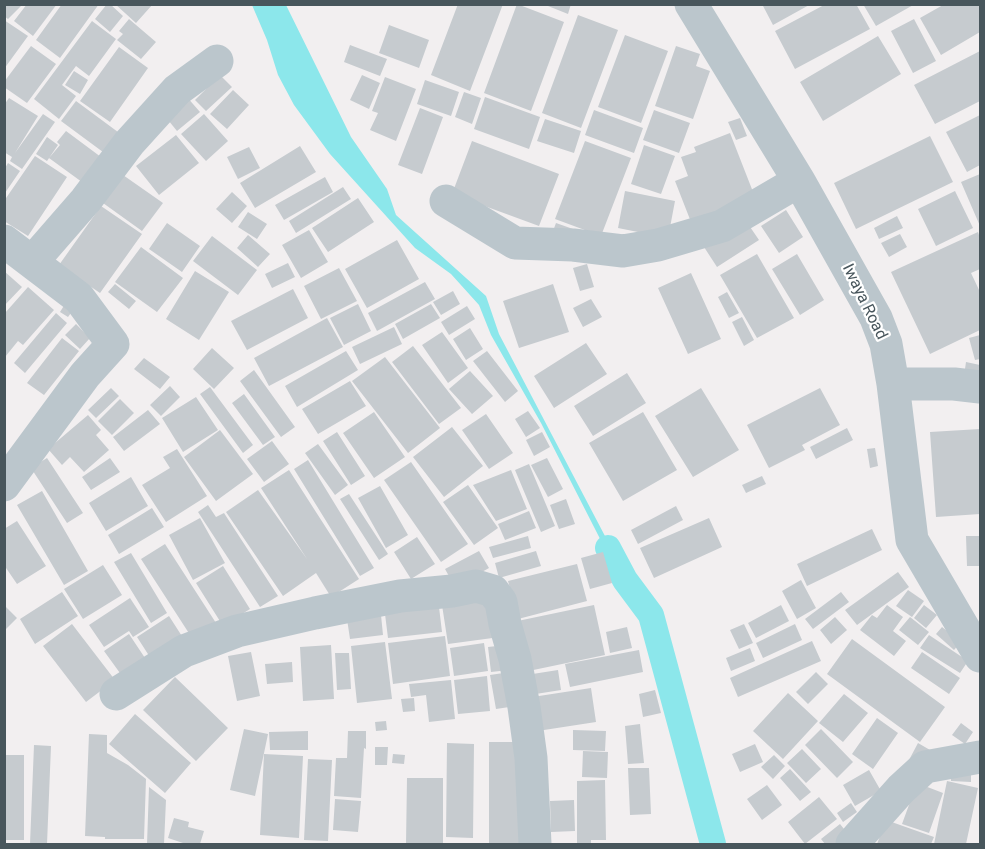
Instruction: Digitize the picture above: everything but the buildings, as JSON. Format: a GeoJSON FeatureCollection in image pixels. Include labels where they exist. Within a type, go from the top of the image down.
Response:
{"type":"FeatureCollection","features":[{"type":"Feature","properties":{"kind":"street","name":"Iwaya Road"},"geometry":{"type":"LineString","coordinates":[[692,4],[799,181],[876,318],[886,344],[893,384],[912,540],[981,656]]}},
{"type":"Feature","properties":{"kind":"street"},"geometry":{"type":"LineString","coordinates":[[32,262],[87,200],[129,143],[177,90],[218,62]]}},
{"type":"Feature","properties":{"kind":"street"},"geometry":{"type":"LineString","coordinates":[[446,201],[515,243],[573,245],[623,251],[658,245],[722,226],[799,181]]}},
{"type":"Feature","properties":{"kind":"street"},"geometry":{"type":"LineString","coordinates":[[4,241],[80,298],[113,344],[85,375],[4,485]]}},
{"type":"Feature","properties":{"kind":"street"},"geometry":{"type":"LineString","coordinates":[[893,384],[954,384],[981,387]]}},
{"type":"Feature","properties":{"kind":"street"},"geometry":{"type":"LineString","coordinates":[[116,694],[184,651],[237,631],[400,596],[453,591],[476,586],[493,591],[501,602],[524,707],[531,758],[535,844]]}},
{"type":"Feature","properties":{"kind":"street"},"geometry":{"type":"LineString","coordinates":[[852,844],[901,789],[925,767],[981,756]]}},
{"type":"Feature","properties":{"kind":"water"},"geometry":{"type":"Polygon","coordinates":[[[252,5],[286,5],[351,137],[387,189],[396,215],[486,296],[499,334],[627,578],[621,580],[541,423],[491,335],[479,305],[451,274],[415,248],[330,154],[294,105],[278,75],[267,40],[252,5]]]}},
{"type":"Feature","properties":{"kind":"waterway"},"geometry":{"type":"LineString","coordinates":[[608,548],[625,580],[651,615],[713,844]]}}]}
